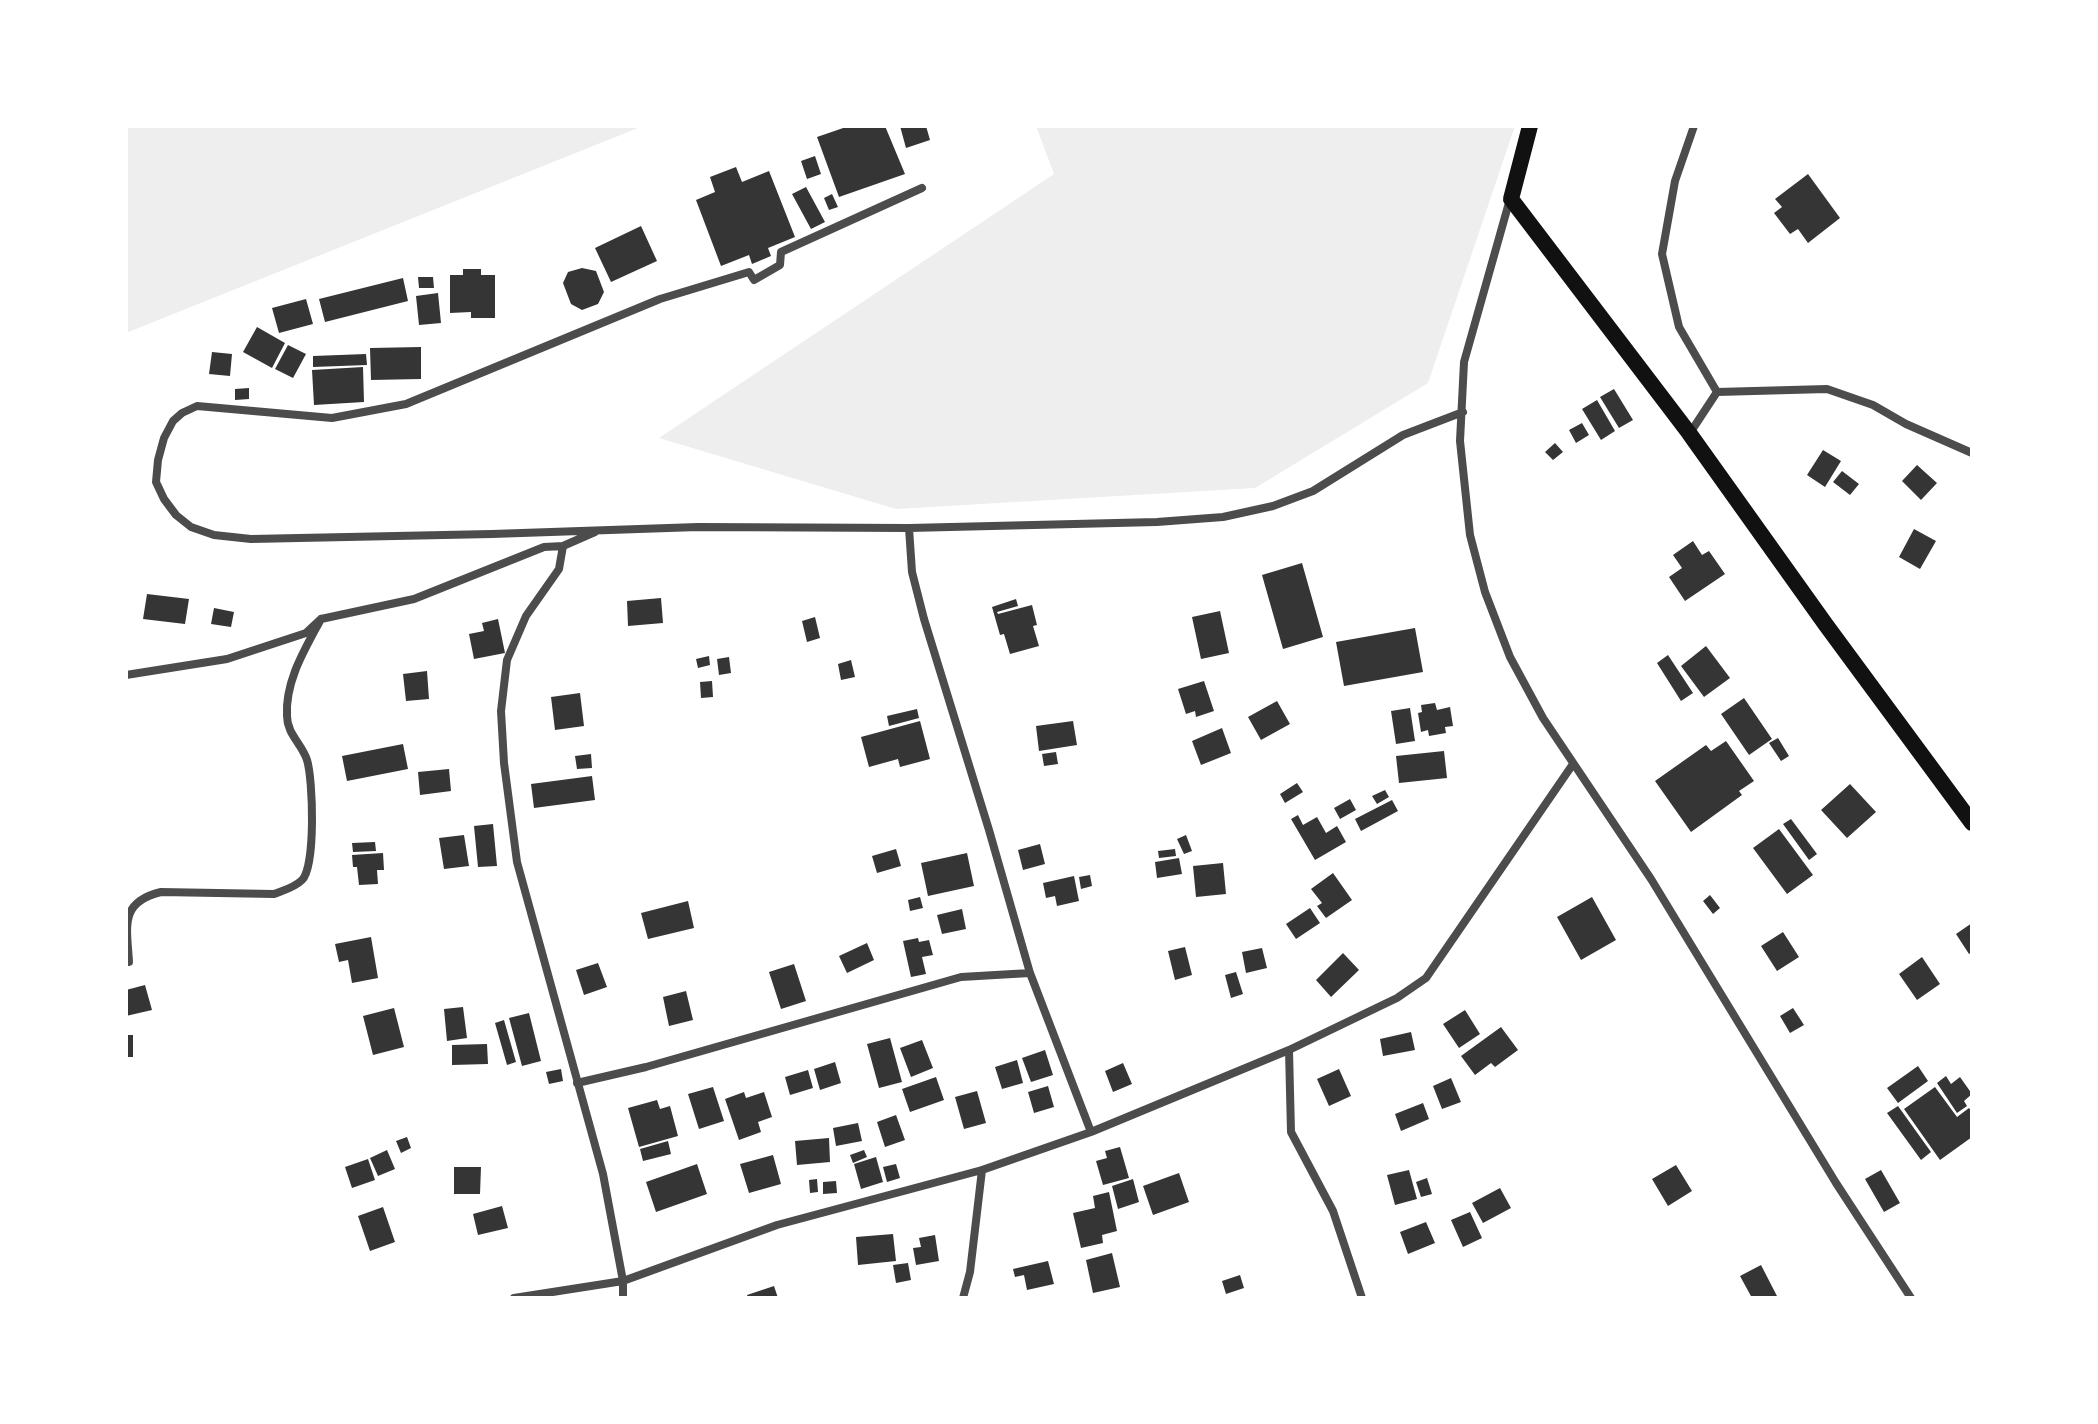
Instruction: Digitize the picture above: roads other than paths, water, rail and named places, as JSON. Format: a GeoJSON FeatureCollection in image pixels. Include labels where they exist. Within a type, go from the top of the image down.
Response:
{"type":"FeatureCollection","features":[{"type":"Feature","properties":{"kind":"highway"},"geometry":{"type":"LineString","coordinates":[[1530,126],[1511,199],[1689,433],[1972,823]]}},
{"type":"Feature","properties":{"kind":"street"},"geometry":{"type":"LineString","coordinates":[[1694,126],[1675,181],[1662,254],[1679,327],[1717,392]]}},
{"type":"Feature","properties":{"kind":"street"},"geometry":{"type":"LineString","coordinates":[[922,188],[781,252],[780,265],[754,280],[749,272],[660,299],[406,404],[332,418],[197,406],[173,421],[164,438],[156,482],[176,515],[191,527],[214,535],[251,539],[698,527],[909,528],[1157,522],[1223,517],[1273,506],[1313,491],[1403,435],[1463,412]]}},
{"type":"Feature","properties":{"kind":"street"},"geometry":{"type":"LineString","coordinates":[[1511,199],[1464,362],[1460,441],[1470,535],[1485,592],[1510,657],[1543,718],[1651,879],[1836,1183],[1911,1298]]}},
{"type":"Feature","properties":{"kind":"street"},"geometry":{"type":"LineString","coordinates":[[1717,392],[1827,389],[1873,405],[1906,424],[1972,453]]}},
{"type":"Feature","properties":{"kind":"street"},"geometry":{"type":"LineString","coordinates":[[1689,433],[1717,392]]}},
{"type":"Feature","properties":{"kind":"street"},"geometry":{"type":"LineString","coordinates":[[909,528],[912,572],[924,619],[1030,973],[1091,1132]]}},
{"type":"Feature","properties":{"kind":"street"},"geometry":{"type":"LineString","coordinates":[[126,675],[227,659],[306,633],[321,619],[414,599],[544,547],[563,546],[599,529]]}},
{"type":"Feature","properties":{"kind":"street"},"geometry":{"type":"LineString","coordinates":[[563,546],[559,569],[526,616],[507,660],[501,711],[504,763],[517,862],[603,1174],[623,1281],[623,1298]]}},
{"type":"Feature","properties":{"kind":"street"},"geometry":{"type":"LineString","coordinates":[[129,962],[126,918],[133,905],[144,895],[161,892],[274,894],[292,888],[303,879],[312,849],[310,768],[291,732],[287,718],[288,699],[296,666],[321,619]]}},
{"type":"Feature","properties":{"kind":"street"},"geometry":{"type":"LineString","coordinates":[[514,1298],[623,1281],[777,1225],[982,1170],[1091,1132],[1289,1050],[1397,998],[1426,978],[1573,764]]}},
{"type":"Feature","properties":{"kind":"street"},"geometry":{"type":"LineString","coordinates":[[577,1083],[646,1067],[961,977],[1030,973]]}},
{"type":"Feature","properties":{"kind":"street"},"geometry":{"type":"LineString","coordinates":[[1289,1050],[1291,1132],[1333,1211],[1362,1298]]}},
{"type":"Feature","properties":{"kind":"street"},"geometry":{"type":"LineString","coordinates":[[963,1298],[970,1272],[982,1170]]}}]}
